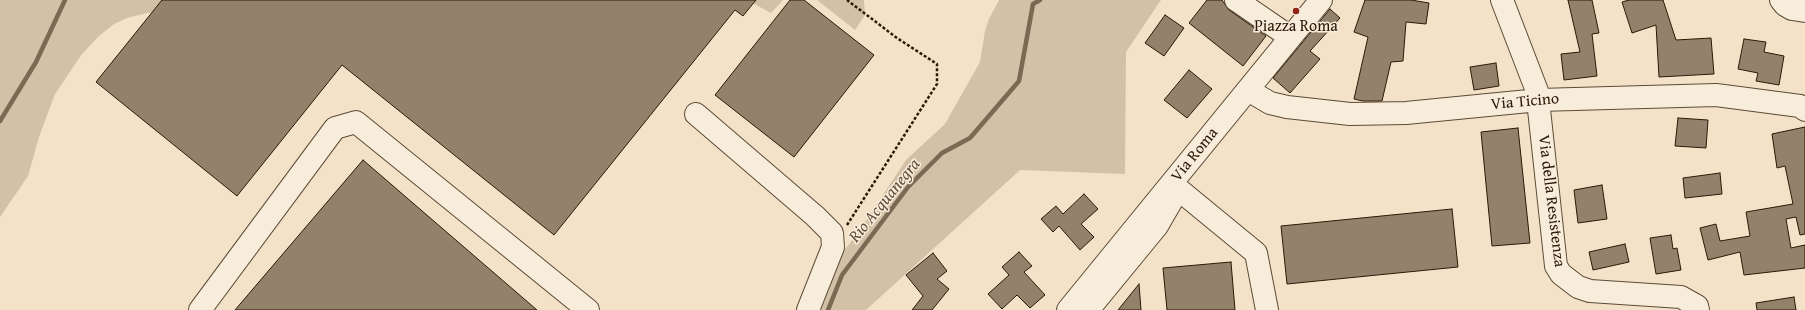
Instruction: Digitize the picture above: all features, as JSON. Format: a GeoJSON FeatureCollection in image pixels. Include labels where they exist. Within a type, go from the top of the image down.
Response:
{"type":"FeatureCollection","features":[{"type":"Feature","properties":{"kind":"street"},"geometry":{"type":"LineString","coordinates":[[1236,0],[1290,37]]}},
{"type":"Feature","properties":{"kind":"street","name":"Via Roma"},"geometry":{"type":"LineString","coordinates":[[1068,310],[1321,0]]}},
{"type":"Feature","properties":{"kind":"street","name":"Via della Resistenza"},"geometry":{"type":"LineString","coordinates":[[1502,0],[1537,91],[1556,266],[1561,274],[1578,287],[1590,291],[1681,297],[1696,306],[1698,310]]}},
{"type":"Feature","properties":{"kind":"street"},"geometry":{"type":"LineString","coordinates":[[1781,0],[1785,5],[1792,9],[1805,11]]}},
{"type":"Feature","properties":{"kind":"street","name":"Via Ticino"},"geometry":{"type":"LineString","coordinates":[[1248,90],[1270,103],[1287,107],[1350,114],[1406,114],[1538,100],[1716,95],[1800,106],[1805,110]]}},
{"type":"Feature","properties":{"kind":"street"},"geometry":{"type":"LineString","coordinates":[[696,114],[815,216],[832,233],[834,247],[808,310]]}},
{"type":"Feature","properties":{"kind":"street"},"geometry":{"type":"LineString","coordinates":[[200,310],[335,128],[356,122],[588,310]]}},
{"type":"Feature","properties":{"kind":"street"},"geometry":{"type":"LineString","coordinates":[[1088,310],[1157,226],[1175,195],[1172,184]]}},
{"type":"Feature","properties":{"kind":"street"},"geometry":{"type":"LineString","coordinates":[[1172,184],[1256,253],[1267,310]]}},
{"type":"Feature","properties":{"kind":"path"},"geometry":{"type":"LineString","coordinates":[[834,247],[937,84],[937,64],[897,38],[847,0]]}},
{"type":"Feature","properties":{"kind":"shaded area"},"geometry":{"type":"Polygon","coordinates":[[[0,0],[255,0],[147,13],[127,18],[114,24],[99,36],[82,54],[55,94],[39,137],[28,176],[0,217],[0,0]]]}},
{"type":"Feature","properties":{"kind":"shaded area"},"geometry":{"type":"Polygon","coordinates":[[[747,0],[783,0],[771,13],[747,0]]]}},
{"type":"Feature","properties":{"kind":"shaded area"},"geometry":{"type":"Polygon","coordinates":[[[817,0],[864,0],[865,15],[855,30],[817,0]]]}},
{"type":"Feature","properties":{"kind":"shaded area"},"geometry":{"type":"Polygon","coordinates":[[[999,0],[1161,0],[1126,52],[1125,174],[1020,170],[866,310],[816,310],[825,287],[844,250],[856,236],[906,160],[945,124],[980,62],[985,31],[989,19],[999,0]]]}},
{"type":"Feature","properties":{"kind":"building"},"geometry":{"type":"Polygon","coordinates":[[[162,0],[756,0],[743,16],[735,10],[554,235],[342,65],[237,196],[96,82],[162,0]]]}},
{"type":"Feature","properties":{"kind":"building"},"geometry":{"type":"Polygon","coordinates":[[[790,0],[804,0],[874,55],[794,157],[715,95],[790,0]]]}},
{"type":"Feature","properties":{"kind":"building"},"geometry":{"type":"Polygon","coordinates":[[[1207,0],[1222,0],[1229,10],[1266,36],[1243,66],[1189,23],[1207,0]]]}},
{"type":"Feature","properties":{"kind":"building"},"geometry":{"type":"Polygon","coordinates":[[[1365,0],[1411,0],[1429,3],[1426,24],[1406,22],[1403,61],[1391,62],[1382,101],[1363,101],[1354,99],[1368,37],[1354,32],[1365,0]]]}},
{"type":"Feature","properties":{"kind":"building"},"geometry":{"type":"Polygon","coordinates":[[[1568,0],[1592,0],[1599,33],[1592,34],[1597,76],[1564,80],[1561,54],[1580,52],[1568,0]]]}},
{"type":"Feature","properties":{"kind":"building"},"geometry":{"type":"Polygon","coordinates":[[[1629,0],[1663,0],[1676,40],[1711,38],[1714,74],[1659,77],[1656,25],[1632,33],[1622,2],[1629,0]]]}},
{"type":"Feature","properties":{"kind":"building"},"geometry":{"type":"Polygon","coordinates":[[[1330,9],[1340,18],[1310,51],[1320,59],[1290,93],[1273,78],[1330,9]]]}},
{"type":"Feature","properties":{"kind":"building"},"geometry":{"type":"Polygon","coordinates":[[[1165,15],[1184,28],[1164,56],[1145,43],[1165,15]]]}},
{"type":"Feature","properties":{"kind":"building"},"geometry":{"type":"Polygon","coordinates":[[[1744,39],[1766,42],[1764,52],[1784,56],[1779,85],[1756,81],[1758,73],[1738,69],[1744,39]]]}},
{"type":"Feature","properties":{"kind":"building"},"geometry":{"type":"Polygon","coordinates":[[[1496,63],[1499,86],[1474,90],[1470,67],[1496,63]]]}},
{"type":"Feature","properties":{"kind":"building"},"geometry":{"type":"Polygon","coordinates":[[[1189,70],[1212,89],[1187,118],[1164,100],[1189,70]]]}},
{"type":"Feature","properties":{"kind":"building"},"geometry":{"type":"Polygon","coordinates":[[[1678,118],[1708,120],[1706,148],[1675,146],[1678,118]]]}},
{"type":"Feature","properties":{"kind":"building"},"geometry":{"type":"Polygon","coordinates":[[[1805,127],[1805,234],[1800,235],[1796,217],[1786,219],[1791,248],[1805,245],[1805,268],[1744,275],[1740,252],[1708,260],[1700,228],[1716,224],[1720,241],[1750,236],[1746,212],[1793,204],[1785,166],[1777,168],[1772,134],[1805,127]]]}},
{"type":"Feature","properties":{"kind":"building"},"geometry":{"type":"Polygon","coordinates":[[[1518,128],[1530,243],[1492,246],[1481,132],[1518,128]]]}},
{"type":"Feature","properties":{"kind":"building"},"geometry":{"type":"Polygon","coordinates":[[[363,160],[537,310],[235,310],[363,160]]]}},
{"type":"Feature","properties":{"kind":"building"},"geometry":{"type":"Polygon","coordinates":[[[1720,173],[1722,194],[1685,198],[1683,178],[1720,173]]]}},
{"type":"Feature","properties":{"kind":"building"},"geometry":{"type":"Polygon","coordinates":[[[1602,185],[1607,219],[1578,223],[1574,190],[1602,185]]]}},
{"type":"Feature","properties":{"kind":"building"},"geometry":{"type":"Polygon","coordinates":[[[1084,194],[1098,209],[1081,224],[1094,237],[1080,250],[1059,226],[1053,232],[1041,219],[1056,206],[1063,214],[1084,194]]]}},
{"type":"Feature","properties":{"kind":"building"},"geometry":{"type":"Polygon","coordinates":[[[1452,209],[1458,267],[1287,284],[1281,226],[1452,209]]]}},
{"type":"Feature","properties":{"kind":"building"},"geometry":{"type":"Polygon","coordinates":[[[1671,235],[1673,249],[1677,248],[1681,270],[1656,274],[1650,238],[1671,235]]]}},
{"type":"Feature","properties":{"kind":"building"},"geometry":{"type":"Polygon","coordinates":[[[1625,244],[1629,262],[1593,270],[1589,252],[1625,244]]]}},
{"type":"Feature","properties":{"kind":"building"},"geometry":{"type":"Polygon","coordinates":[[[1019,252],[1032,266],[1024,272],[1045,295],[1030,308],[1017,295],[1002,309],[988,294],[1009,275],[1002,267],[1019,252]]]}},
{"type":"Feature","properties":{"kind":"building"},"geometry":{"type":"Polygon","coordinates":[[[933,253],[947,271],[937,279],[949,289],[932,310],[912,310],[923,296],[906,275],[933,253]]]}},
{"type":"Feature","properties":{"kind":"building"},"geometry":{"type":"Polygon","coordinates":[[[1231,262],[1235,310],[1167,310],[1163,268],[1231,262]]]}},
{"type":"Feature","properties":{"kind":"building"},"geometry":{"type":"Polygon","coordinates":[[[1139,284],[1141,310],[1118,310],[1139,284]]]}},
{"type":"Feature","properties":{"kind":"building"},"geometry":{"type":"Polygon","coordinates":[[[1794,297],[1796,310],[1757,310],[1756,303],[1794,297]]]}},
{"type":"Feature","properties":{"kind":"waterway"},"geometry":{"type":"LineString","coordinates":[[0,121],[36,62],[65,0]]}},
{"type":"Feature","properties":{"kind":"waterway","name":"Rio Acquanegra"},"geometry":{"type":"LineString","coordinates":[[828,310],[842,275],[908,187],[942,153],[970,138],[1019,81],[1033,4],[1040,0]]}},
{"type":"Feature","properties":{"kind":"place","name":"Piazza Roma"},"geometry":{"type":"Point","coordinates":[1296,11]}}]}
